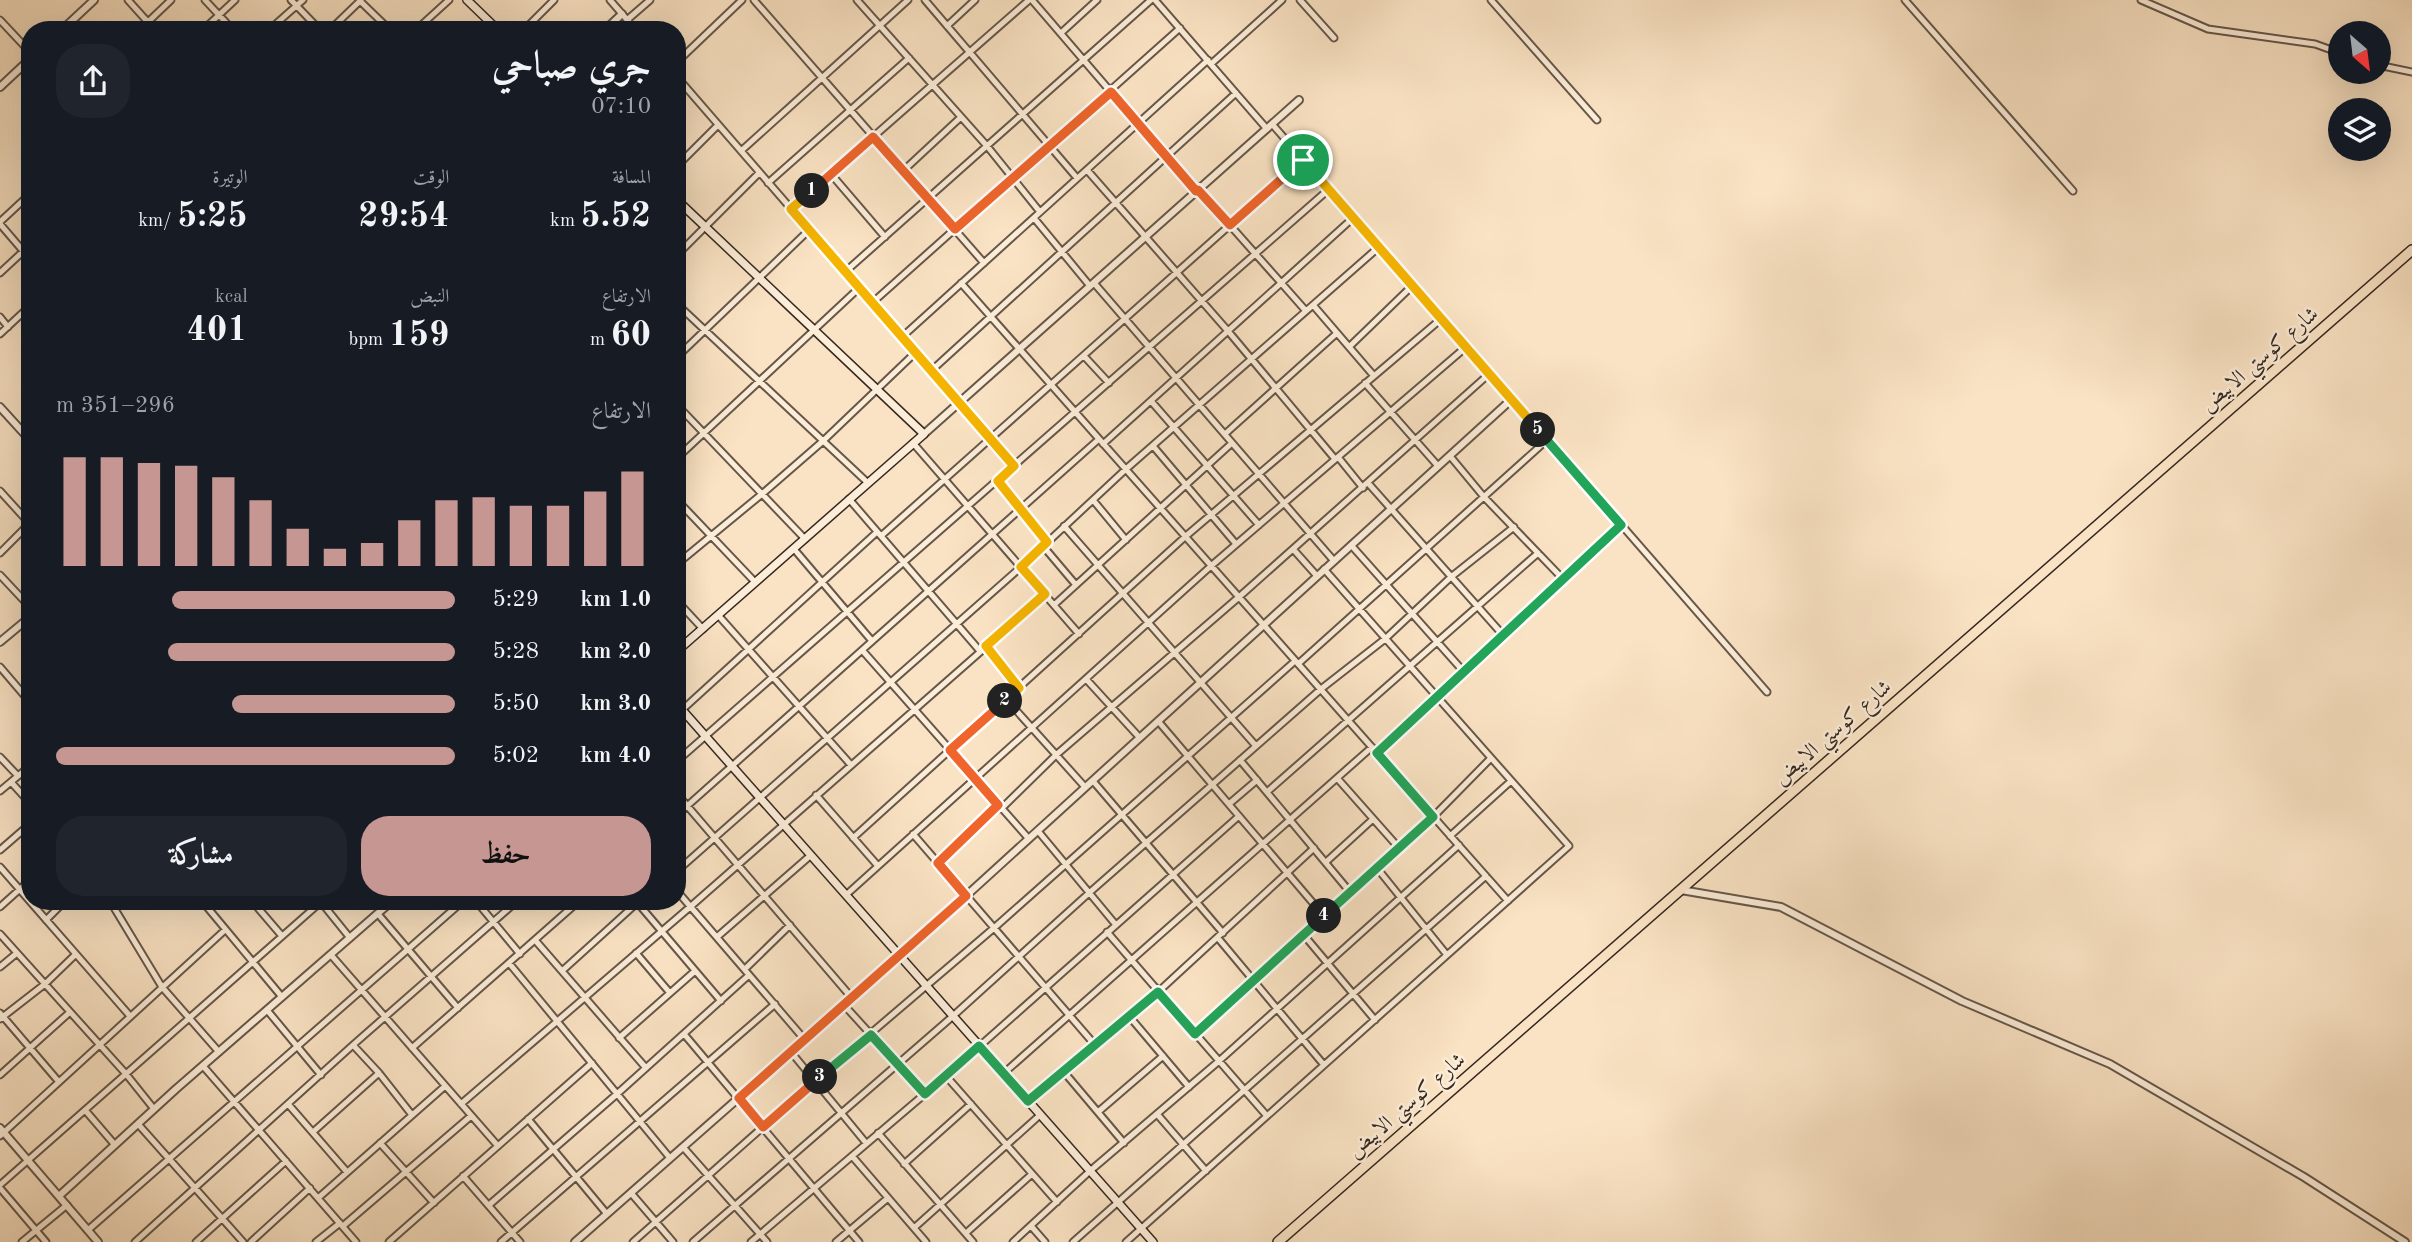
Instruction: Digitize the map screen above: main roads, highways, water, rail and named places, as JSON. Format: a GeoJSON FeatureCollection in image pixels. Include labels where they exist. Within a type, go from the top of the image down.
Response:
{"type":"FeatureCollection","features":[{"type":"Feature","properties":{"kind":"highway","name":"شارع كوستي الابيض"},"geometry":{"type":"LineString","coordinates":[[1278,1242],[2412,250]]}},
{"type":"Feature","properties":{"kind":"main road"},"geometry":{"type":"LineString","coordinates":[[467,0],[489,21]]}},
{"type":"Feature","properties":{"kind":"main road"},"geometry":{"type":"LineString","coordinates":[[686,208],[924,434],[686,643]]}},
{"type":"Feature","properties":{"kind":"main road"},"geometry":{"type":"LineString","coordinates":[[686,714],[1153,1242]]}}]}
